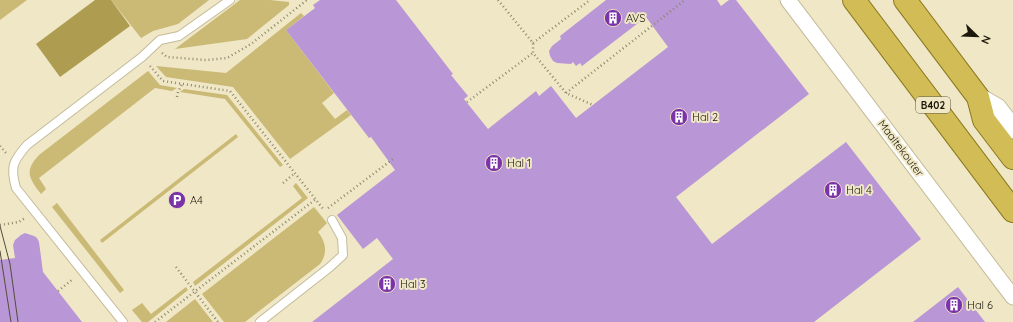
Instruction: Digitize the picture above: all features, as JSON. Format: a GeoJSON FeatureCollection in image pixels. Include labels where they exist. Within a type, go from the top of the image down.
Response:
{"type":"FeatureCollection","features":[{"type":"Feature","properties":{"kind":"highway","name":"B402"},"geometry":{"type":"LineString","coordinates":[[854,0],[1013,211]]}},
{"type":"Feature","properties":{"kind":"highway"},"geometry":{"type":"LineString","coordinates":[[905,0],[978,97],[984,120],[1013,158]]}},
{"type":"Feature","properties":{"kind":"street","name":"Maaltekouter"},"geometry":{"type":"LineString","coordinates":[[788,0],[1013,297]]}},
{"type":"Feature","properties":{"kind":"street"},"geometry":{"type":"LineString","coordinates":[[978,97],[997,108],[1013,129]]}},
{"type":"Feature","properties":{"kind":"lane"},"geometry":{"type":"LineString","coordinates":[[123,322],[16,188],[12,174],[14,163],[20,152],[27,145],[142,57],[160,40],[179,36],[230,0]]}},
{"type":"Feature","properties":{"kind":"lane"},"geometry":{"type":"LineString","coordinates":[[260,322],[343,256],[342,238],[332,220]]}},
{"type":"Feature","properties":{"kind":"path"},"geometry":{"type":"LineString","coordinates":[[152,47],[167,57],[206,60],[227,58],[251,44],[307,0]]}},
{"type":"Feature","properties":{"kind":"path"},"geometry":{"type":"LineString","coordinates":[[498,0],[533,43],[533,53],[566,93],[593,105]]}},
{"type":"Feature","properties":{"kind":"path"},"geometry":{"type":"LineString","coordinates":[[533,43],[590,0]]}},
{"type":"Feature","properties":{"kind":"path"},"geometry":{"type":"LineString","coordinates":[[566,93],[686,0]]}},
{"type":"Feature","properties":{"kind":"path"},"geometry":{"type":"LineString","coordinates":[[467,102],[533,53]]}},
{"type":"Feature","properties":{"kind":"path"},"geometry":{"type":"LineString","coordinates":[[142,57],[163,81],[230,91],[332,220]]}},
{"type":"Feature","properties":{"kind":"path"},"geometry":{"type":"LineString","coordinates":[[177,97],[182,84]]}},
{"type":"Feature","properties":{"kind":"path"},"geometry":{"type":"LineString","coordinates":[[324,210],[393,159]]}},
{"type":"Feature","properties":{"kind":"path"},"geometry":{"type":"LineString","coordinates":[[283,182],[295,173]]}},
{"type":"Feature","properties":{"kind":"path"},"geometry":{"type":"LineString","coordinates":[[155,322],[316,199]]}},
{"type":"Feature","properties":{"kind":"path"},"geometry":{"type":"LineString","coordinates":[[0,225],[19,222],[36,212]]}},
{"type":"Feature","properties":{"kind":"path"},"geometry":{"type":"LineString","coordinates":[[176,267],[218,322]]}},
{"type":"Feature","properties":{"kind":"path"},"geometry":{"type":"LineString","coordinates":[[58,291],[82,271]]}},
{"type":"Feature","properties":{"kind":"shaded area"},"geometry":{"type":"Polygon","coordinates":[[[0,0],[27,0],[0,20],[0,0]]]}},
{"type":"Feature","properties":{"kind":"shaded area"},"geometry":{"type":"Polygon","coordinates":[[[95,0],[111,0],[130,26],[60,77],[36,44],[95,0]]]}},
{"type":"Feature","properties":{"kind":"shaded area"},"geometry":{"type":"Polygon","coordinates":[[[111,0],[209,0],[178,24],[153,31],[141,38],[111,0]]]}},
{"type":"Feature","properties":{"kind":"shaded area"},"geometry":{"type":"Polygon","coordinates":[[[240,0],[270,0],[289,2],[289,5],[247,39],[175,49],[240,0]]]}},
{"type":"Feature","properties":{"kind":"shaded area"},"geometry":{"type":"Polygon","coordinates":[[[301,13],[304,16],[286,30],[334,93],[322,103],[335,119],[347,110],[351,115],[290,159],[233,87],[166,77],[156,66],[226,73],[301,13]]]}},
{"type":"Feature","properties":{"kind":"shaded area"},"geometry":{"type":"Polygon","coordinates":[[[148,71],[160,85],[177,88],[172,91],[155,88],[39,178],[46,189],[41,194],[31,179],[30,174],[31,166],[39,155],[148,71]]]}},
{"type":"Feature","properties":{"kind":"shaded area"},"geometry":{"type":"Polygon","coordinates":[[[184,89],[227,95],[283,165],[280,167],[225,99],[180,92],[184,89]]]}},
{"type":"Feature","properties":{"kind":"shaded area"},"geometry":{"type":"Polygon","coordinates":[[[236,134],[238,137],[102,243],[100,240],[236,134]]]}},
{"type":"Feature","properties":{"kind":"shaded area"},"geometry":{"type":"Polygon","coordinates":[[[296,183],[308,198],[195,286],[193,282],[302,198],[293,186],[296,183]]]}},
{"type":"Feature","properties":{"kind":"shaded area"},"geometry":{"type":"Polygon","coordinates":[[[57,203],[124,290],[120,293],[52,207],[57,203]]]}},
{"type":"Feature","properties":{"kind":"shaded area"},"geometry":{"type":"Polygon","coordinates":[[[314,207],[327,223],[318,232],[323,240],[325,248],[323,260],[320,264],[245,322],[224,322],[202,294],[314,207]]]}},
{"type":"Feature","properties":{"kind":"shaded area"},"geometry":{"type":"Polygon","coordinates":[[[186,287],[188,290],[148,322],[142,322],[132,310],[142,303],[151,314],[186,287]]]}},
{"type":"Feature","properties":{"kind":"shaded area"},"geometry":{"type":"Polygon","coordinates":[[[195,299],[213,322],[166,322],[195,299]]]}},
{"type":"Feature","properties":{"kind":"building"},"geometry":{"type":"Polygon","coordinates":[[[320,0],[396,0],[453,74],[451,75],[468,96],[464,99],[488,129],[536,91],[539,96],[551,86],[576,118],[668,47],[646,17],[582,66],[580,63],[576,66],[573,62],[571,64],[557,63],[553,61],[549,51],[552,46],[561,39],[560,36],[606,0],[717,0],[721,6],[729,0],[736,0],[809,94],[676,197],[712,244],[846,142],[921,239],[814,322],[312,322],[393,259],[377,238],[363,249],[337,215],[395,170],[371,137],[369,138],[286,30],[315,8],[313,5],[320,0]]]}},
{"type":"Feature","properties":{"kind":"building"},"geometry":{"type":"Polygon","coordinates":[[[25,233],[37,238],[39,242],[43,272],[82,322],[0,322],[0,260],[15,258],[13,245],[15,240],[25,233]]]}},
{"type":"Feature","properties":{"kind":"building","name":"Hal 6"},"geometry":{"type":"Polygon","coordinates":[[[958,287],[985,322],[913,322],[958,287]]]}},
{"type":"Feature","properties":{"kind":"tram line"},"geometry":{"type":"LineString","coordinates":[[0,226],[10,264],[18,322]]}},
{"type":"Feature","properties":{"kind":"tram line"},"geometry":{"type":"LineString","coordinates":[[0,251],[11,322]]}},
{"type":"Feature","properties":{"kind":"place","name":"AVS"},"geometry":{"type":"Point","coordinates":[613,18]}},
{"type":"Feature","properties":{"kind":"place","name":"Hal 2"},"geometry":{"type":"Point","coordinates":[679,117]}},
{"type":"Feature","properties":{"kind":"place","name":"Hal 1"},"geometry":{"type":"Point","coordinates":[494,163]}},
{"type":"Feature","properties":{"kind":"place","name":"Hal 4"},"geometry":{"type":"Point","coordinates":[833,190]}},
{"type":"Feature","properties":{"kind":"place","name":"A4"},"geometry":{"type":"Point","coordinates":[177,200]}},
{"type":"Feature","properties":{"kind":"place","name":"Hal 3"},"geometry":{"type":"Point","coordinates":[387,284]}},
{"type":"Feature","properties":{"kind":"place","name":"Hal 6"},"geometry":{"type":"Point","coordinates":[954,305]}}]}
